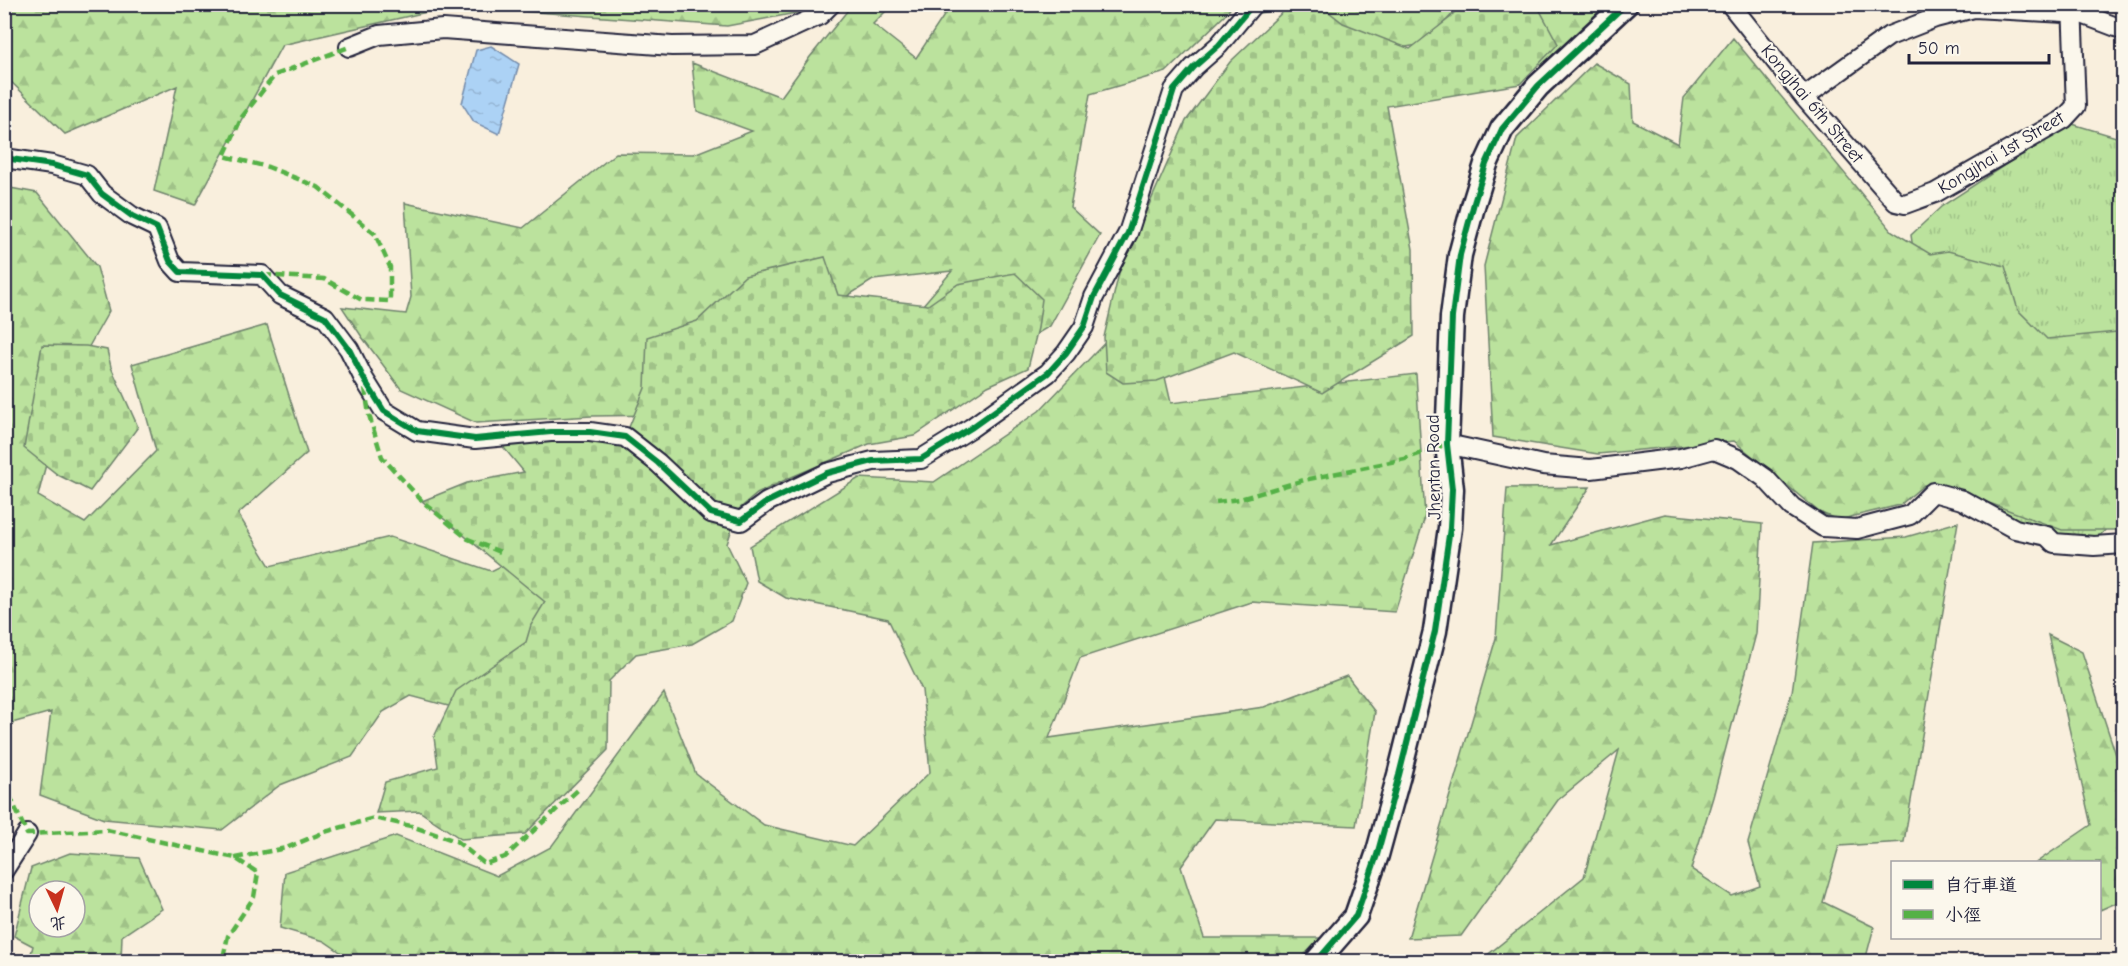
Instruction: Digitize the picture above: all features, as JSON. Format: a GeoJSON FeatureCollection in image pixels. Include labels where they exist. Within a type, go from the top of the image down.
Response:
{"type":"FeatureCollection","features":[{"type":"Feature","properties":{"kind":"street"},"geometry":{"type":"LineString","coordinates":[[349,47],[379,35],[443,30],[672,46],[755,45],[820,15],[831,4]]}},
{"type":"Feature","properties":{"kind":"street"},"geometry":{"type":"LineString","coordinates":[[4,159],[52,165],[87,175],[102,195],[132,216],[157,228],[170,261],[180,272],[262,275],[280,295],[325,317],[349,349],[384,411],[417,431],[475,439],[551,432],[590,432],[625,437],[658,463],[711,513],[741,521],[767,502],[827,473],[873,461],[921,459],[972,428],[1048,373],[1066,353],[1084,327],[1094,297],[1128,233],[1174,90],[1194,67],[1220,45],[1253,4]]}},
{"type":"Feature","properties":{"kind":"street","name":"Jhentan Road"},"geometry":{"type":"LineString","coordinates":[[1316,962],[1356,916],[1377,855],[1435,631],[1447,550],[1452,489],[1447,444],[1453,306],[1460,255],[1486,165],[1502,129],[1538,86],[1626,4]]}},
{"type":"Feature","properties":{"kind":"street","name":"Kongjhai 6th Street"},"geometry":{"type":"LineString","coordinates":[[1730,4],[1804,97],[1896,202]]}},
{"type":"Feature","properties":{"kind":"street"},"geometry":{"type":"LineString","coordinates":[[1804,97],[1889,36],[1935,18],[1974,8],[2072,9],[2124,30]]}},
{"type":"Feature","properties":{"kind":"street","name":"Kongjhai 1st Street"},"geometry":{"type":"LineString","coordinates":[[1896,202],[1905,204],[1935,193],[2064,118],[2076,106],[2072,9]]}},
{"type":"Feature","properties":{"kind":"street"},"geometry":{"type":"LineString","coordinates":[[1447,444],[1543,465],[1591,469],[1681,458],[1714,449],[1738,459],[1765,478],[1792,507],[1823,527],[1857,529],[1910,515],[1933,492],[1962,500],[1992,514],[2015,529],[2047,536],[2054,543],[2094,546],[2124,544]]}},
{"type":"Feature","properties":{"kind":"street"},"geometry":{"type":"LineString","coordinates":[[4,870],[27,834]]}},
{"type":"Feature","properties":{"kind":"green space"},"geometry":{"type":"Polygon","coordinates":[[[15,4],[806,5],[801,12],[727,26],[453,6],[282,45],[195,205],[154,191],[177,86],[65,134],[5,76],[5,18],[8,18],[15,4]]]}},
{"type":"Feature","properties":{"kind":"green space"},"geometry":{"type":"Polygon","coordinates":[[[1266,4],[1461,5],[1424,44],[1382,51],[1305,5],[1259,13],[1266,4]]]}},
{"type":"Feature","properties":{"kind":"green space"},"geometry":{"type":"Polygon","coordinates":[[[852,5],[892,5],[873,24],[916,58],[951,5],[1233,5],[1166,72],[1090,94],[1070,207],[1100,235],[1050,326],[913,407],[874,362],[952,271],[873,280],[664,415],[592,416],[476,423],[401,389],[342,307],[406,314],[411,297],[405,203],[523,228],[616,153],[694,154],[752,131],[697,111],[692,63],[781,97],[852,5]]]}},
{"type":"Feature","properties":{"kind":"green space"},"geometry":{"type":"Polygon","coordinates":[[[1290,5],[1320,5],[1343,23],[1410,49],[1451,17],[1459,5],[1537,5],[1558,44],[1520,84],[1387,106],[1413,249],[1414,336],[1322,393],[1234,352],[1157,381],[1123,383],[1106,372],[1104,337],[1119,273],[1186,121],[1230,62],[1290,5]]]}},
{"type":"Feature","properties":{"kind":"green space"},"geometry":{"type":"Polygon","coordinates":[[[1509,5],[1615,5],[1542,68],[1512,19],[1509,5]]]}},
{"type":"Feature","properties":{"kind":"green space"},"geometry":{"type":"Polygon","coordinates":[[[1733,38],[1892,231],[1930,254],[1948,251],[2005,266],[2018,310],[2047,339],[2117,332],[2123,329],[2123,530],[2062,530],[1992,504],[1924,485],[1900,505],[1838,520],[1819,512],[1734,441],[1598,454],[1493,437],[1484,266],[1517,138],[1594,63],[1631,84],[1633,121],[1678,144],[1684,98],[1733,38]]]}},
{"type":"Feature","properties":{"kind":"green space"},"geometry":{"type":"Polygon","coordinates":[[[2069,123],[2123,139],[2123,513],[2095,540],[2041,539],[1948,499],[1911,235],[1942,206],[2069,123]]]}},
{"type":"Feature","properties":{"kind":"green space"},"geometry":{"type":"Polygon","coordinates":[[[5,187],[37,193],[97,267],[109,311],[65,389],[38,496],[85,523],[156,451],[132,364],[267,325],[307,453],[238,514],[270,566],[390,537],[491,571],[629,503],[531,728],[411,696],[383,712],[352,757],[280,785],[222,830],[104,819],[40,795],[51,712],[5,725],[5,187]]]}},
{"type":"Feature","properties":{"kind":"green space"},"geometry":{"type":"Polygon","coordinates":[[[825,257],[838,295],[928,305],[958,284],[1015,273],[1042,299],[1038,328],[1028,368],[988,386],[914,436],[869,444],[757,494],[738,510],[727,544],[746,583],[732,621],[692,644],[636,654],[609,681],[608,750],[525,834],[461,839],[419,811],[376,813],[385,782],[438,767],[434,737],[456,691],[526,642],[531,625],[545,602],[422,501],[467,483],[524,472],[504,448],[518,423],[523,435],[625,437],[645,388],[647,337],[697,321],[745,276],[825,257]]]}},
{"type":"Feature","properties":{"kind":"green space"},"geometry":{"type":"Polygon","coordinates":[[[1147,299],[1171,403],[1416,374],[1425,517],[1395,612],[1252,602],[1080,658],[1049,738],[1264,707],[1347,676],[1375,712],[1356,826],[1215,819],[1181,867],[1204,938],[1321,938],[1298,961],[903,962],[849,954],[846,962],[355,962],[324,941],[280,928],[285,872],[396,836],[497,876],[551,847],[664,693],[696,774],[764,825],[853,846],[930,772],[922,690],[888,619],[786,598],[757,581],[750,546],[859,478],[934,482],[1039,411],[1147,299]]]}},
{"type":"Feature","properties":{"kind":"green space"},"geometry":{"type":"Polygon","coordinates":[[[42,345],[86,346],[107,350],[111,367],[138,427],[90,491],[58,475],[24,448],[42,345]]]}},
{"type":"Feature","properties":{"kind":"green space"},"geometry":{"type":"Polygon","coordinates":[[[1590,487],[1551,545],[1665,514],[1762,524],[1756,634],[1713,797],[1691,869],[1732,896],[1760,886],[1748,843],[1792,692],[1813,543],[1906,537],[1958,522],[1904,842],[1839,846],[1823,902],[1874,927],[1865,961],[1480,961],[1584,877],[1619,750],[1558,800],[1461,936],[1408,938],[1496,638],[1507,488],[1590,487]]]}},
{"type":"Feature","properties":{"kind":"green space"},"geometry":{"type":"Polygon","coordinates":[[[2048,635],[2082,652],[2123,776],[2123,910],[2118,902],[2101,910],[2101,861],[2038,861],[2091,825],[2048,635]]]}},
{"type":"Feature","properties":{"kind":"green space"},"geometry":{"type":"Polygon","coordinates":[[[70,853],[139,858],[162,909],[122,936],[121,961],[29,961],[33,946],[14,936],[27,884],[27,939],[87,939],[87,879],[28,879],[31,868],[70,853]]]}},
{"type":"Feature","properties":{"kind":"water"},"geometry":{"type":"Polygon","coordinates":[[[491,46],[519,64],[499,134],[474,122],[462,103],[476,50],[491,46]]]}},
{"type":"Feature","properties":{"kind":"marked path"},"geometry":{"type":"LineString","coordinates":[[263,275],[324,279],[362,300],[390,301],[390,267],[375,234],[318,187],[268,167],[224,156],[242,117],[275,75],[349,47]]}},
{"type":"Feature","properties":{"kind":"marked path"},"geometry":{"type":"LineString","coordinates":[[365,388],[369,415],[382,457],[422,501],[468,539],[503,553]]}},
{"type":"Feature","properties":{"kind":"marked path"},"geometry":{"type":"LineString","coordinates":[[1216,502],[1240,499],[1304,480],[1405,459],[1447,444]]}},
{"type":"Feature","properties":{"kind":"marked path"},"geometry":{"type":"LineString","coordinates":[[4,783],[27,834],[107,830],[235,858],[258,873],[254,897],[228,936],[222,962]]}},
{"type":"Feature","properties":{"kind":"marked path"},"geometry":{"type":"LineString","coordinates":[[235,858],[286,848],[325,832],[374,818],[411,826],[456,841],[485,864],[505,857],[580,788]]}},
{"type":"Feature","properties":{"kind":"cycle path"},"geometry":{"type":"LineString","coordinates":[[4,158],[52,165],[87,175],[102,194],[132,216],[157,228],[170,261],[180,272],[262,275],[280,295],[325,317],[349,349],[384,411],[417,431],[475,439],[551,432],[590,432],[625,437],[658,463],[711,513],[741,521],[767,502],[827,473],[873,461],[921,459],[971,428],[1048,373],[1066,353],[1084,327],[1094,297],[1128,233],[1174,90],[1194,67],[1219,45],[1253,4]]}},
{"type":"Feature","properties":{"kind":"cycle path"},"geometry":{"type":"LineString","coordinates":[[1316,962],[1356,916],[1377,855],[1435,631],[1450,528],[1452,489],[1447,444],[1452,317],[1460,255],[1486,164],[1502,129],[1538,86],[1626,4]]}}]}
